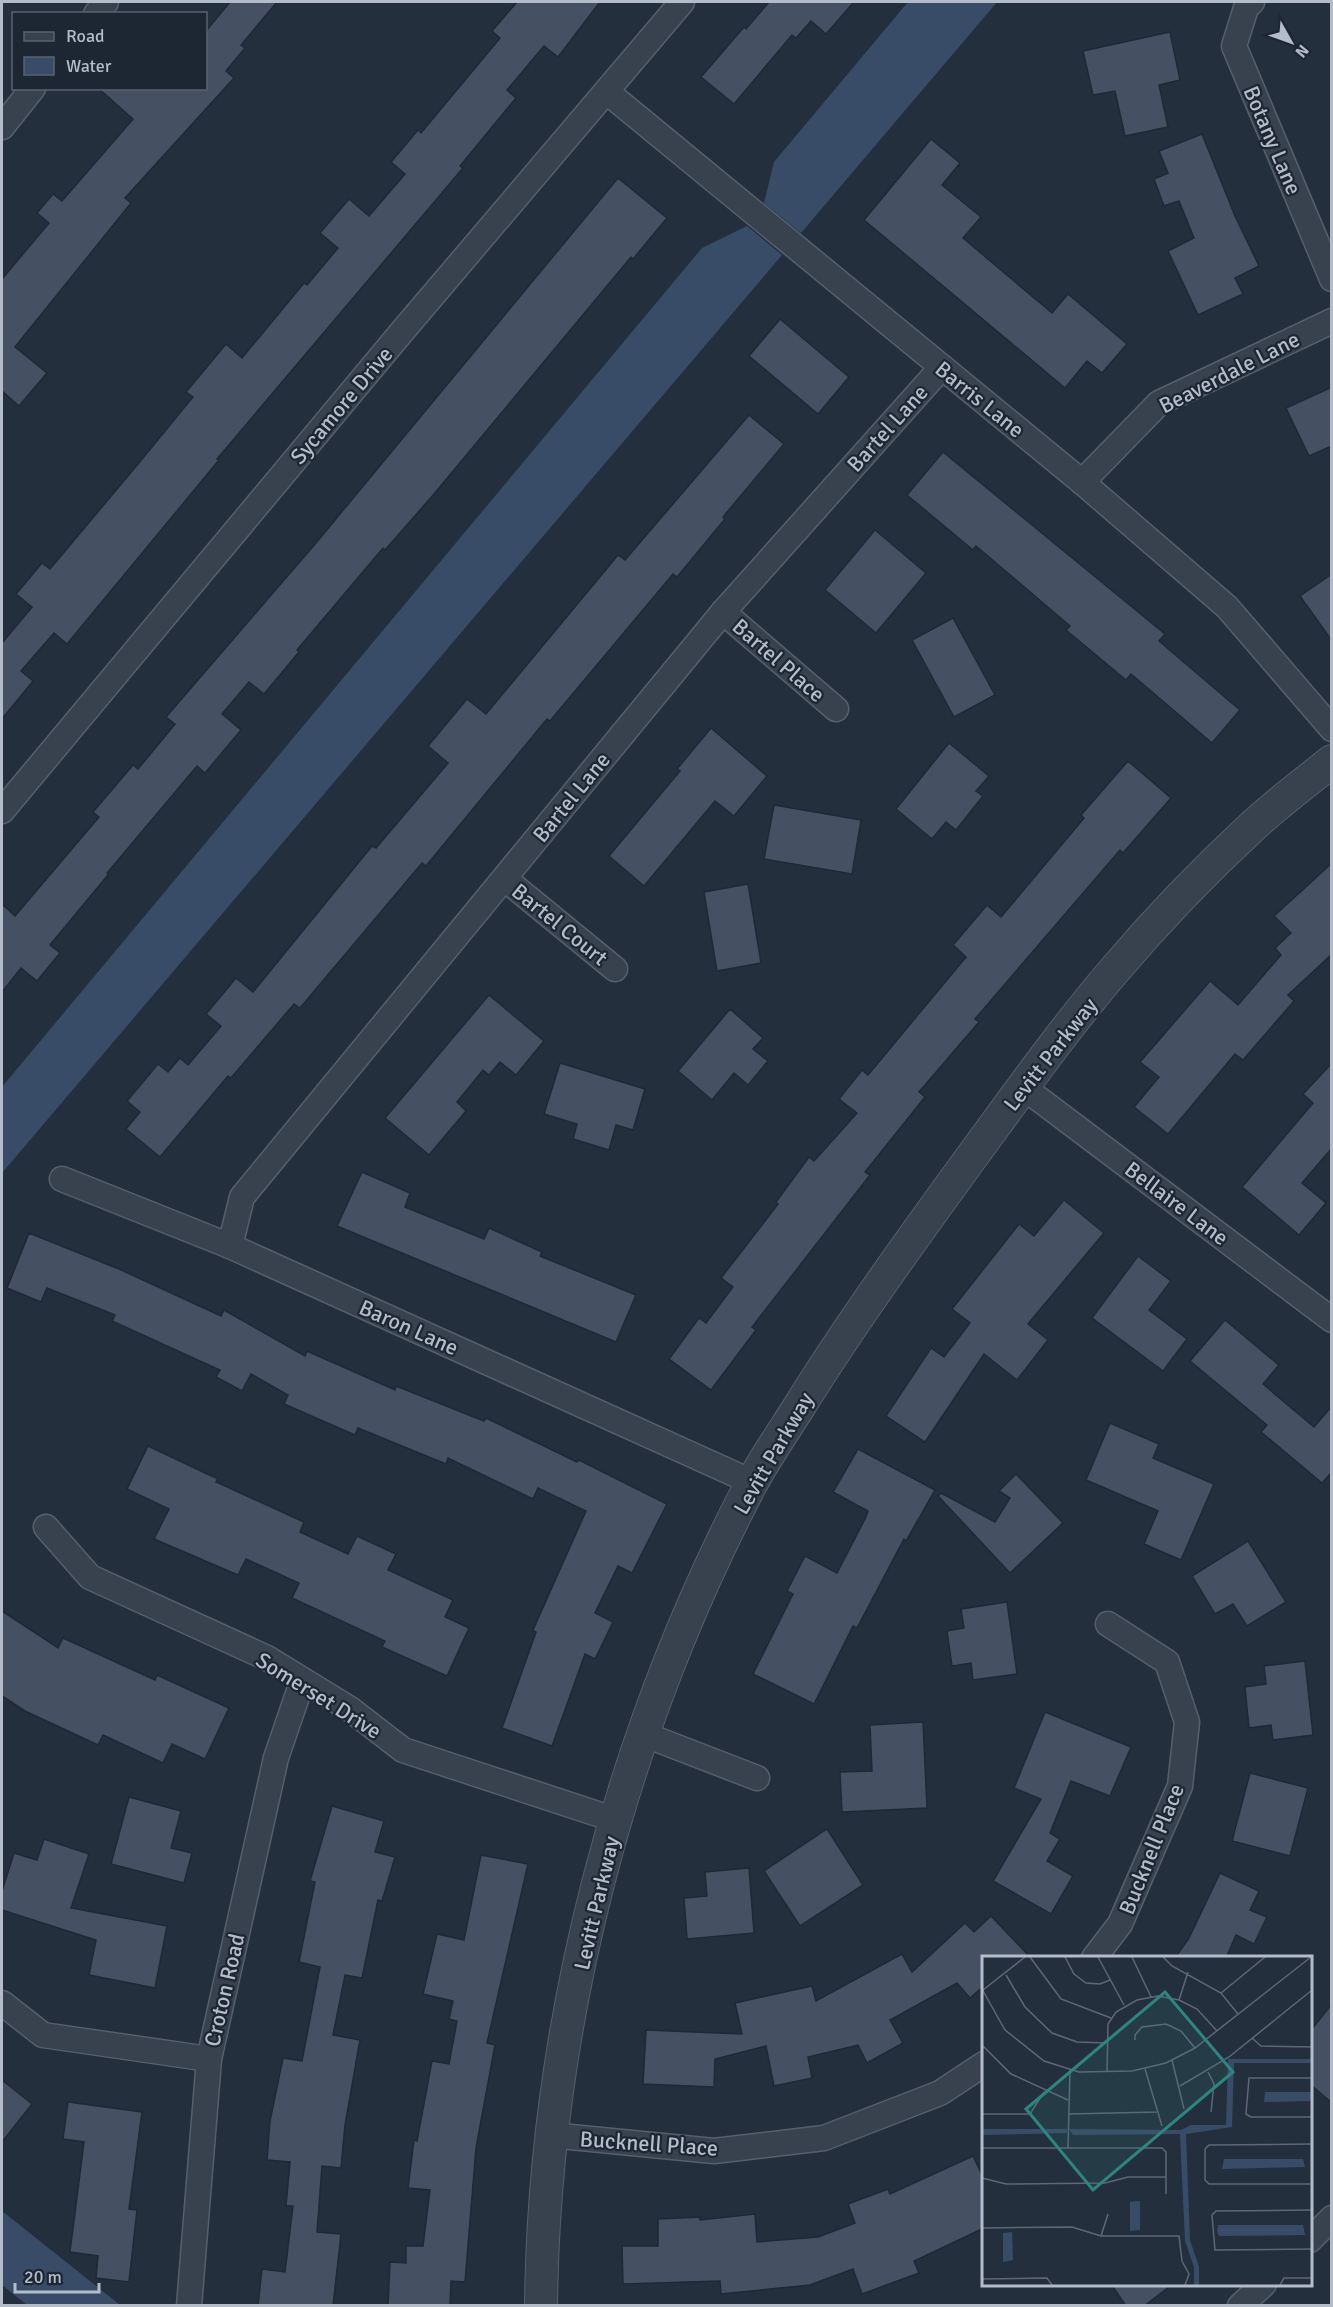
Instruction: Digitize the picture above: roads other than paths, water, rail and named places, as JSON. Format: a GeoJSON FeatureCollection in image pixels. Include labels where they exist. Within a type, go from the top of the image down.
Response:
{"type":"FeatureCollection","features":[{"type":"Feature","properties":{"kind":"street","name":"Sycamore Drive"},"geometry":{"type":"LineString","coordinates":[[2,811],[400,334],[682,2]]}},
{"type":"Feature","properties":{"kind":"street","name":"Botany Lane"},"geometry":{"type":"LineString","coordinates":[[1252,2],[1246,8],[1234,46],[1332,279]]}},
{"type":"Feature","properties":{"kind":"street"},"geometry":{"type":"LineString","coordinates":[[2,127],[31,90]]}},
{"type":"Feature","properties":{"kind":"street","name":"Barris Lane"},"geometry":{"type":"LineString","coordinates":[[607,92],[1082,482],[1227,607],[1332,729]]}},
{"type":"Feature","properties":{"kind":"street","name":"Beaverdale Lane"},"geometry":{"type":"LineString","coordinates":[[1082,482],[1159,403],[1332,321]]}},
{"type":"Feature","properties":{"kind":"street","name":"Bartel Lane"},"geometry":{"type":"LineString","coordinates":[[230,1246],[242,1197],[723,612],[942,367]]}},
{"type":"Feature","properties":{"kind":"street","name":"Bartel Place"},"geometry":{"type":"LineString","coordinates":[[723,612],[836,709]]}},
{"type":"Feature","properties":{"kind":"street","name":"Levitt Parkway"},"geometry":{"type":"LineString","coordinates":[[541,2306],[550,2135],[586,1935],[616,1820],[643,1734],[697,1594],[752,1482],[840,1340],[1023,1087],[1111,974],[1164,915],[1255,824],[1332,761]]}},
{"type":"Feature","properties":{"kind":"street","name":"Bartel Court"},"geometry":{"type":"LineString","coordinates":[[505,879],[615,969]]}},
{"type":"Feature","properties":{"kind":"street","name":"Bellaire Lane"},"geometry":{"type":"LineString","coordinates":[[1023,1087],[1328,1309]]}},
{"type":"Feature","properties":{"kind":"street","name":"Baron Lane"},"geometry":{"type":"LineString","coordinates":[[62,1179],[230,1246],[752,1482]]}},
{"type":"Feature","properties":{"kind":"street","name":"Somerset Drive"},"geometry":{"type":"LineString","coordinates":[[46,1527],[90,1577],[267,1658],[302,1682],[350,1709],[403,1750],[616,1820]]}},
{"type":"Feature","properties":{"kind":"street","name":"Bucknell Place"},"geometry":{"type":"LineString","coordinates":[[1096,1956],[1120,1924],[1180,1786],[1187,1722],[1167,1662],[1108,1624]]}},
{"type":"Feature","properties":{"kind":"street","name":"Croton Road"},"geometry":{"type":"LineString","coordinates":[[189,2306],[209,2059],[276,1758],[302,1682]]}},
{"type":"Feature","properties":{"kind":"street"},"geometry":{"type":"LineString","coordinates":[[643,1734],[757,1778]]}},
{"type":"Feature","properties":{"kind":"street"},"geometry":{"type":"LineString","coordinates":[[2,2002],[43,2035],[209,2059]]}},
{"type":"Feature","properties":{"kind":"street","name":"Bucknell Place"},"geometry":{"type":"LineString","coordinates":[[550,2135],[714,2151],[824,2138],[940,2093],[982,2065]]}},
{"type":"Feature","properties":{"kind":"street"},"geometry":{"type":"LineString","coordinates":[[1312,2239],[1332,2218]]}},
{"type":"Feature","properties":{"kind":"street"},"geometry":{"type":"LineString","coordinates":[[1240,2306],[1262,2286]]}},
{"type":"Feature","properties":{"kind":"water"},"geometry":{"type":"Polygon","coordinates":[[[908,2],[997,2],[801,233],[764,203],[774,162],[908,2]]]}},
{"type":"Feature","properties":{"kind":"water"},"geometry":{"type":"Polygon","coordinates":[[[747,226],[782,255],[2,1173],[2,1087],[702,248],[747,226]]]}},
{"type":"Feature","properties":{"kind":"water"},"geometry":{"type":"Polygon","coordinates":[[[2,2211],[120,2305],[27,2305],[2,2285],[2,2211]]]}}]}
